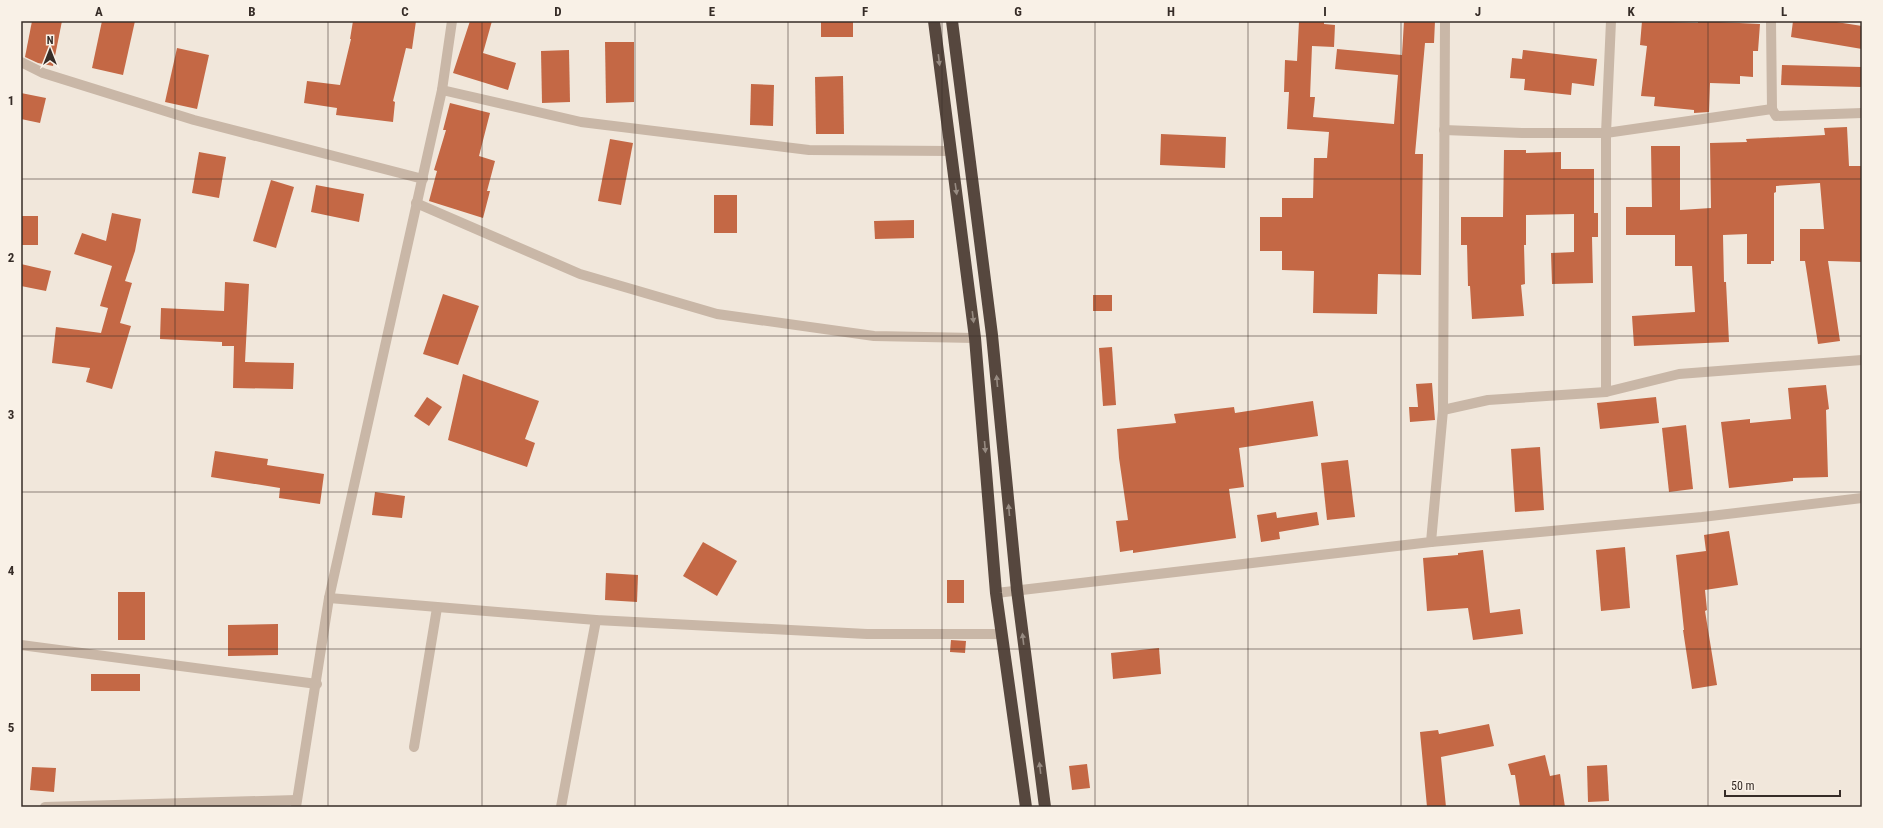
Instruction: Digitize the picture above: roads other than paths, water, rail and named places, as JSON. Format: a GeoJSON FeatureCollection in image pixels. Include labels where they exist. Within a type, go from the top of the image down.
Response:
{"type":"FeatureCollection","features":[{"type":"Feature","properties":{"kind":"highway"},"geometry":{"type":"LineString","coordinates":[[934,21],[975,338],[996,592],[1026,807]]}},
{"type":"Feature","properties":{"kind":"highway"},"geometry":{"type":"LineString","coordinates":[[952,21],[992,335],[1017,590],[1045,807]]}},
{"type":"Feature","properties":{"kind":"street"},"geometry":{"type":"LineString","coordinates":[[45,807],[296,804],[330,598],[442,90],[452,21]]}},
{"type":"Feature","properties":{"kind":"street"},"geometry":{"type":"LineString","coordinates":[[1431,542],[1443,410],[1445,21]]}},
{"type":"Feature","properties":{"kind":"street"},"geometry":{"type":"LineString","coordinates":[[1606,392],[1606,133],[1611,21]]}},
{"type":"Feature","properties":{"kind":"street"},"geometry":{"type":"LineString","coordinates":[[1771,21],[1772,109],[1776,116],[1862,113]]}},
{"type":"Feature","properties":{"kind":"street"},"geometry":{"type":"LineString","coordinates":[[21,62],[43,73],[194,120],[422,179]]}},
{"type":"Feature","properties":{"kind":"street"},"geometry":{"type":"LineString","coordinates":[[442,90],[581,122],[809,150],[951,151]]}},
{"type":"Feature","properties":{"kind":"street"},"geometry":{"type":"LineString","coordinates":[[1444,130],[1522,133],[1606,133],[1772,109]]}},
{"type":"Feature","properties":{"kind":"street"},"geometry":{"type":"LineString","coordinates":[[416,203],[580,274],[717,314],[874,336],[975,338]]}},
{"type":"Feature","properties":{"kind":"street"},"geometry":{"type":"LineString","coordinates":[[1443,410],[1488,400],[1606,392],[1679,374],[1862,360]]}},
{"type":"Feature","properties":{"kind":"street"},"geometry":{"type":"LineString","coordinates":[[996,592],[1431,542],[1702,517],[1862,498]]}},
{"type":"Feature","properties":{"kind":"street"},"geometry":{"type":"LineString","coordinates":[[330,598],[596,620],[867,634],[1002,634]]}},
{"type":"Feature","properties":{"kind":"street"},"geometry":{"type":"LineString","coordinates":[[414,747],[437,608]]}},
{"type":"Feature","properties":{"kind":"street"},"geometry":{"type":"LineString","coordinates":[[561,807],[596,620]]}},
{"type":"Feature","properties":{"kind":"street"},"geometry":{"type":"LineString","coordinates":[[21,645],[317,684]]}}]}
